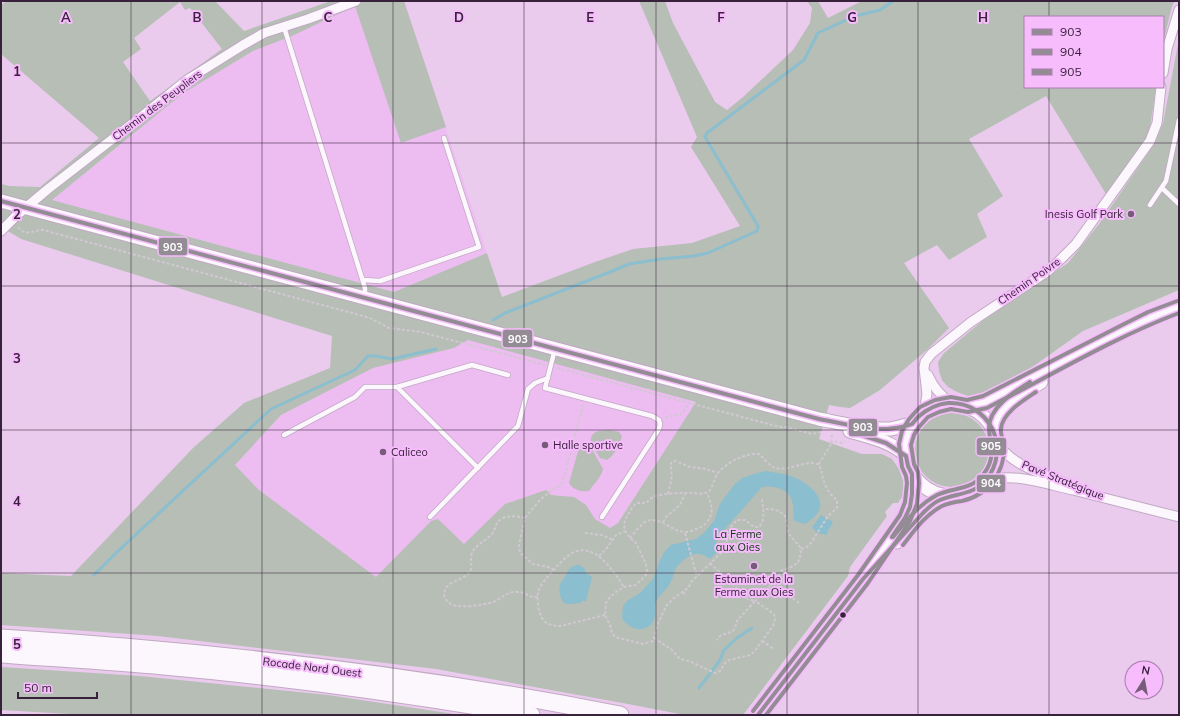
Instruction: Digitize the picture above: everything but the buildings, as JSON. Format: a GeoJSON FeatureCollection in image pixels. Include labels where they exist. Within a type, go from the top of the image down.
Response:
{"type":"FeatureCollection","features":[{"type":"Feature","properties":{"kind":"highway","name":"Rocade Nord Ouest"},"geometry":{"type":"LineString","coordinates":[[1,638],[132,648],[331,669],[492,692],[620,715]]}},
{"type":"Feature","properties":{"kind":"highway","name":"Rocade Nord Ouest"},"geometry":{"type":"LineString","coordinates":[[1,654],[164,666],[254,675],[458,702],[531,715]]}},
{"type":"Feature","properties":{"kind":"main road"},"geometry":{"type":"LineString","coordinates":[[1,201],[18,214],[365,298],[818,420],[886,443],[906,456]]}},
{"type":"Feature","properties":{"kind":"main road"},"geometry":{"type":"LineString","coordinates":[[967,406],[985,402],[1144,321],[1179,307]]}},
{"type":"Feature","properties":{"kind":"main road"},"geometry":{"type":"LineString","coordinates":[[863,579],[928,508],[939,500],[972,492],[986,481],[993,471],[997,459],[998,453],[995,426],[1000,415],[1015,400],[1042,380],[1093,347]]}},
{"type":"Feature","properties":{"kind":"main road"},"geometry":{"type":"LineString","coordinates":[[954,496],[942,495],[930,491],[920,484],[912,474],[908,466],[906,456],[906,439],[914,423],[924,412],[937,406],[951,403],[967,406],[981,414],[989,422],[996,436]]}},
{"type":"Feature","properties":{"kind":"main road"},"geometry":{"type":"LineString","coordinates":[[818,420],[884,429],[899,428],[914,423]]}},
{"type":"Feature","properties":{"kind":"main road"},"geometry":{"type":"LineString","coordinates":[[759,714],[863,579],[906,515],[911,500],[912,474]]}},
{"type":"Feature","properties":{"kind":"street","name":"Chemin des Peupliers"},"geometry":{"type":"LineString","coordinates":[[1,231],[18,214],[73,169],[187,80],[264,33],[308,19],[356,1]]}},
{"type":"Feature","properties":{"kind":"street"},"geometry":{"type":"LineString","coordinates":[[1164,67],[1167,49],[1179,10]]}},
{"type":"Feature","properties":{"kind":"street","name":"Chemin Poivre"},"geometry":{"type":"LineString","coordinates":[[931,354],[971,322],[1048,270],[1062,259],[1076,244],[1150,141],[1156,123],[1161,88]]}},
{"type":"Feature","properties":{"kind":"street"},"geometry":{"type":"LineString","coordinates":[[931,354],[927,364],[930,380],[943,397],[951,403]]}},
{"type":"Feature","properties":{"kind":"street"},"geometry":{"type":"LineString","coordinates":[[924,412],[927,394],[924,368],[931,354]]}},
{"type":"Feature","properties":{"kind":"street","name":"Pavé Stratégique"},"geometry":{"type":"LineString","coordinates":[[996,436],[1006,453],[1033,470],[1115,500]]}},
{"type":"Feature","properties":{"kind":"street","name":"Pavé Stratégique"},"geometry":{"type":"LineString","coordinates":[[986,481],[999,478],[1016,478],[1044,483],[1179,517]]}},
{"type":"Feature","properties":{"kind":"lane"},"geometry":{"type":"LineString","coordinates":[[284,27],[363,280],[365,298]]}},
{"type":"Feature","properties":{"kind":"lane"},"geometry":{"type":"LineString","coordinates":[[1150,205],[1166,181],[1179,120]]}},
{"type":"Feature","properties":{"kind":"lane"},"geometry":{"type":"LineString","coordinates":[[363,280],[380,281],[480,247],[444,138]]}},
{"type":"Feature","properties":{"kind":"lane"},"geometry":{"type":"LineString","coordinates":[[1162,188],[1179,204]]}},
{"type":"Feature","properties":{"kind":"lane"},"geometry":{"type":"LineString","coordinates":[[555,349],[545,388],[652,416],[659,420],[659,429],[602,517]]}},
{"type":"Feature","properties":{"kind":"lane"},"geometry":{"type":"LineString","coordinates":[[284,435],[355,397],[365,387],[397,387],[472,365],[508,376]]}},
{"type":"Feature","properties":{"kind":"lane"},"geometry":{"type":"LineString","coordinates":[[430,517],[518,426],[528,388],[535,383],[548,378]]}},
{"type":"Feature","properties":{"kind":"lane"},"geometry":{"type":"LineString","coordinates":[[397,387],[478,468]]}},
{"type":"Feature","properties":{"kind":"path"},"geometry":{"type":"LineString","coordinates":[[18,214],[15,224],[24,232],[43,230],[363,316],[389,328],[422,332],[780,427],[786,427],[812,434]]}},
{"type":"Feature","properties":{"kind":"path"},"geometry":{"type":"LineString","coordinates":[[554,570],[548,567],[533,564],[520,553],[519,545],[526,518],[540,500],[553,489],[560,486],[563,481],[584,398]]}},
{"type":"Feature","properties":{"kind":"path"},"geometry":{"type":"LineString","coordinates":[[659,420],[674,414],[680,414],[690,403]]}},
{"type":"Feature","properties":{"kind":"path"},"geometry":{"type":"LineString","coordinates":[[819,464],[831,444],[832,432],[835,426]]}},
{"type":"Feature","properties":{"kind":"path"},"geometry":{"type":"LineString","coordinates":[[762,499],[762,523],[759,526],[754,527],[745,520],[737,520],[731,527],[723,551],[692,581],[688,588],[667,605],[661,614],[655,629],[653,640],[643,644],[615,637],[605,615],[606,603],[616,592],[636,585],[646,575],[647,571],[646,564],[636,543],[630,538],[624,524],[632,508],[636,504],[646,503],[652,498],[668,494],[707,493],[718,473],[731,462],[745,454],[759,454],[775,468],[797,467],[809,463],[819,464]]}},
{"type":"Feature","properties":{"kind":"path"},"geometry":{"type":"LineString","coordinates":[[668,494],[672,474],[670,465],[672,462],[680,462],[690,467],[706,469],[718,473]]}},
{"type":"Feature","properties":{"kind":"path"},"geometry":{"type":"LineString","coordinates":[[801,549],[807,547],[811,543],[828,516],[837,508],[837,500],[827,489],[824,483],[819,464]]}},
{"type":"Feature","properties":{"kind":"path"},"geometry":{"type":"LineString","coordinates":[[663,522],[666,517],[680,505],[686,493]]}},
{"type":"Feature","properties":{"kind":"path"},"geometry":{"type":"LineString","coordinates":[[630,538],[646,520],[651,519],[663,522],[670,527],[685,532],[692,532],[702,527],[711,516],[712,510],[707,493]]}},
{"type":"Feature","properties":{"kind":"path"},"geometry":{"type":"LineString","coordinates":[[717,640],[720,636],[733,631],[737,621],[773,583],[782,570],[798,563],[800,558],[801,549],[788,533],[786,518],[784,515],[779,511],[763,509]]}},
{"type":"Feature","properties":{"kind":"path"},"geometry":{"type":"LineString","coordinates":[[526,518],[510,516],[500,520],[491,536],[472,551],[471,569],[469,573],[447,586],[444,592],[448,603],[455,606],[471,606],[494,602],[504,595],[518,592],[524,593],[530,597],[538,598]]}},
{"type":"Feature","properties":{"kind":"path"},"geometry":{"type":"LineString","coordinates":[[599,556],[616,535],[626,530]]}},
{"type":"Feature","properties":{"kind":"path"},"geometry":{"type":"LineString","coordinates":[[685,532],[697,577]]}},
{"type":"Feature","properties":{"kind":"path"},"geometry":{"type":"LineString","coordinates":[[585,533],[602,535],[613,540]]}},
{"type":"Feature","properties":{"kind":"path"},"geometry":{"type":"LineString","coordinates":[[605,615],[560,626],[553,626],[544,621],[541,617],[538,598],[540,587],[568,556],[580,550],[588,551],[599,556],[611,568],[624,588]]}},
{"type":"Feature","properties":{"kind":"path"},"geometry":{"type":"LineString","coordinates":[[654,638],[671,649],[680,659],[699,665],[706,670],[715,673],[720,671],[729,660],[750,655],[754,652],[770,631],[775,619],[774,614],[755,601],[748,599],[710,564]]}},
{"type":"Feature","properties":{"kind":"path"},"geometry":{"type":"LineString","coordinates":[[773,583],[799,603]]}},
{"type":"Feature","properties":{"kind":"path"},"geometry":{"type":"LineString","coordinates":[[683,592],[686,596]]}},
{"type":"Feature","properties":{"kind":"path"},"geometry":{"type":"LineString","coordinates":[[762,641],[774,649]]}},
{"type":"Feature","properties":{"kind":"shaded area"},"geometry":{"type":"Polygon","coordinates":[[[366,1],[404,1],[487,253],[394,292],[52,200],[182,94],[253,51],[292,36],[366,1]]]}},
{"type":"Feature","properties":{"kind":"shaded area"},"geometry":{"type":"Polygon","coordinates":[[[468,340],[696,402],[618,523],[610,529],[595,519],[586,505],[558,495],[551,495],[546,490],[505,504],[464,544],[438,519],[431,521],[376,577],[259,490],[235,465],[281,415],[373,368],[454,348],[468,340]]]}},
{"type":"Feature","properties":{"kind":"green space","name":"La Ferme aux Oies"},"geometry":{"type":"Polygon","coordinates":[[[7,1],[215,1],[244,31],[331,1],[404,1],[446,127],[401,143],[355,6],[292,36],[253,51],[182,94],[52,200],[394,292],[487,253],[502,297],[633,249],[692,243],[740,226],[691,147],[697,137],[639,1],[665,1],[673,23],[715,102],[727,110],[793,50],[810,23],[812,8],[807,1],[818,1],[828,18],[862,1],[1175,1],[1172,6],[1164,40],[1164,16],[1024,16],[1024,88],[1156,88],[1150,128],[1144,142],[1106,194],[1046,96],[969,139],[1003,196],[977,214],[987,237],[949,260],[937,245],[904,263],[949,328],[928,349],[880,390],[850,408],[829,405],[819,439],[862,454],[882,454],[892,459],[899,469],[903,481],[902,497],[898,503],[893,503],[885,512],[887,516],[850,567],[848,576],[743,715],[685,715],[436,669],[158,636],[1,625],[1,573],[71,576],[193,448],[244,403],[330,368],[332,336],[21,239],[1,227],[1,184],[9,186],[40,187],[99,138],[1,54],[1,5],[7,1]],[[180,2],[134,38],[141,49],[123,62],[150,101],[222,49],[190,8],[185,10],[180,2]],[[468,340],[454,348],[373,368],[281,415],[235,465],[259,490],[376,577],[431,521],[438,519],[464,544],[505,504],[546,490],[551,495],[574,497],[586,505],[595,519],[610,528],[618,523],[696,402],[468,340]]]}},
{"type":"Feature","properties":{"kind":"green space","name":"Inesis Golf Park"},"geometry":{"type":"Polygon","coordinates":[[[1179,39],[1179,290],[1083,331],[1021,375],[981,394],[968,396],[948,387],[942,380],[939,371],[938,362],[944,353],[987,317],[1068,263],[1099,224],[1155,143],[1163,123],[1179,39]]]}},
{"type":"Feature","properties":{"kind":"green space"},"geometry":{"type":"Polygon","coordinates":[[[945,413],[959,413],[966,415],[979,423],[987,436],[989,450],[987,464],[979,477],[966,485],[959,487],[945,487],[938,485],[925,477],[917,464],[915,457],[915,443],[917,436],[925,423],[938,415],[945,413]]]}},
{"type":"Feature","properties":{"kind":"green space"},"geometry":{"type":"Polygon","coordinates":[[[609,430],[619,432],[622,436],[617,449],[607,460],[600,458],[594,448],[592,449],[603,469],[602,472],[589,491],[580,491],[575,489],[569,483],[580,444],[582,442],[586,442],[588,444],[591,443],[594,433],[609,430]]]}},
{"type":"Feature","properties":{"kind":"green space"},"geometry":{"type":"Polygon","coordinates":[[[1,667],[140,676],[328,695],[461,715],[87,715],[1,710],[1,667]]]}},
{"type":"Feature","properties":{"kind":"water"},"geometry":{"type":"Polygon","coordinates":[[[766,471],[793,477],[809,486],[817,494],[820,503],[819,511],[816,515],[805,524],[797,522],[794,520],[793,503],[786,492],[770,486],[762,487],[718,537],[716,542],[720,549],[710,559],[702,554],[696,554],[686,558],[678,565],[670,583],[656,602],[655,618],[650,626],[643,629],[635,629],[628,625],[622,618],[623,606],[627,601],[640,593],[653,579],[665,551],[671,545],[696,539],[704,533],[714,521],[720,504],[734,485],[742,478],[766,471]]]}},
{"type":"Feature","properties":{"kind":"water"},"geometry":{"type":"Polygon","coordinates":[[[821,515],[833,522],[826,535],[816,532],[812,527],[821,515]]]}},
{"type":"Feature","properties":{"kind":"water"},"geometry":{"type":"Polygon","coordinates":[[[578,565],[584,568],[586,573],[592,577],[586,601],[582,601],[581,603],[564,603],[559,590],[561,581],[565,578],[567,572],[573,566],[578,565]]]}},
{"type":"Feature","properties":{"kind":"waterway"},"geometry":{"type":"LineString","coordinates":[[493,320],[505,313],[629,264],[708,253],[757,231],[758,226],[705,137],[707,133],[804,60],[818,33],[855,16],[880,10],[893,1]]}},
{"type":"Feature","properties":{"kind":"waterway"},"geometry":{"type":"LineString","coordinates":[[94,575],[271,409],[355,370],[368,356],[392,359],[436,349]]}},
{"type":"Feature","properties":{"kind":"waterway"},"geometry":{"type":"LineString","coordinates":[[699,688],[720,660],[724,650],[737,638],[752,628]]}},
{"type":"Feature","properties":{"kind":"transit line","name":"903"},"geometry":{"type":"LineString","coordinates":[[1,201],[819,419],[862,427],[888,429],[912,424],[918,417],[928,410],[935,406],[948,403],[962,404],[975,410],[985,418],[992,429],[996,441],[997,454],[994,467],[986,480],[981,485],[970,491],[937,501],[923,513],[863,579],[758,715]]}},
{"type":"Feature","properties":{"kind":"transit line","name":"905"},"geometry":{"type":"LineString","coordinates":[[753,711],[858,575],[900,515],[905,502],[907,483],[902,467],[899,444],[902,431],[909,419],[920,407],[935,400],[951,397],[967,400],[983,396],[1148,312],[1177,301]]}},
{"type":"Feature","properties":{"kind":"transit line","name":"904"},"geometry":{"type":"LineString","coordinates":[[766,715],[868,583],[910,521],[917,504],[919,483],[918,472],[914,464],[911,445],[914,435],[928,417],[951,409],[968,412],[987,408],[1130,334],[1179,313]]}},
{"type":"Feature","properties":{"kind":"transit line","name":"905"},"geometry":{"type":"LineString","coordinates":[[893,537],[913,514],[930,499],[943,492],[973,484],[983,475],[989,464],[991,456],[992,447],[989,428],[993,413],[1010,395],[1030,382]]}},
{"type":"Feature","properties":{"kind":"transit line","name":"904"},"geometry":{"type":"LineString","coordinates":[[903,545],[930,514],[942,506],[962,501],[980,494],[990,485],[996,477],[1003,459],[1004,444],[1001,434],[1002,423],[1009,412],[1036,392]]}},
{"type":"Feature","properties":{"kind":"transit line","name":"903"},"geometry":{"type":"LineString","coordinates":[[852,432],[886,443],[906,456],[908,466],[912,474],[912,494],[910,507],[905,518],[892,537]]}},
{"type":"Feature","properties":{"kind":"place","name":"Inesis Golf Park"},"geometry":{"type":"Point","coordinates":[1131,214]}},
{"type":"Feature","properties":{"kind":"place","name":"Halle sportive"},"geometry":{"type":"Point","coordinates":[545,445]}},
{"type":"Feature","properties":{"kind":"place","name":"Caliceo"},"geometry":{"type":"Point","coordinates":[383,452]}},
{"type":"Feature","properties":{"kind":"place","name":"Estaminet de la Ferme aux Oies"},"geometry":{"type":"Point","coordinates":[754,566]}}]}
